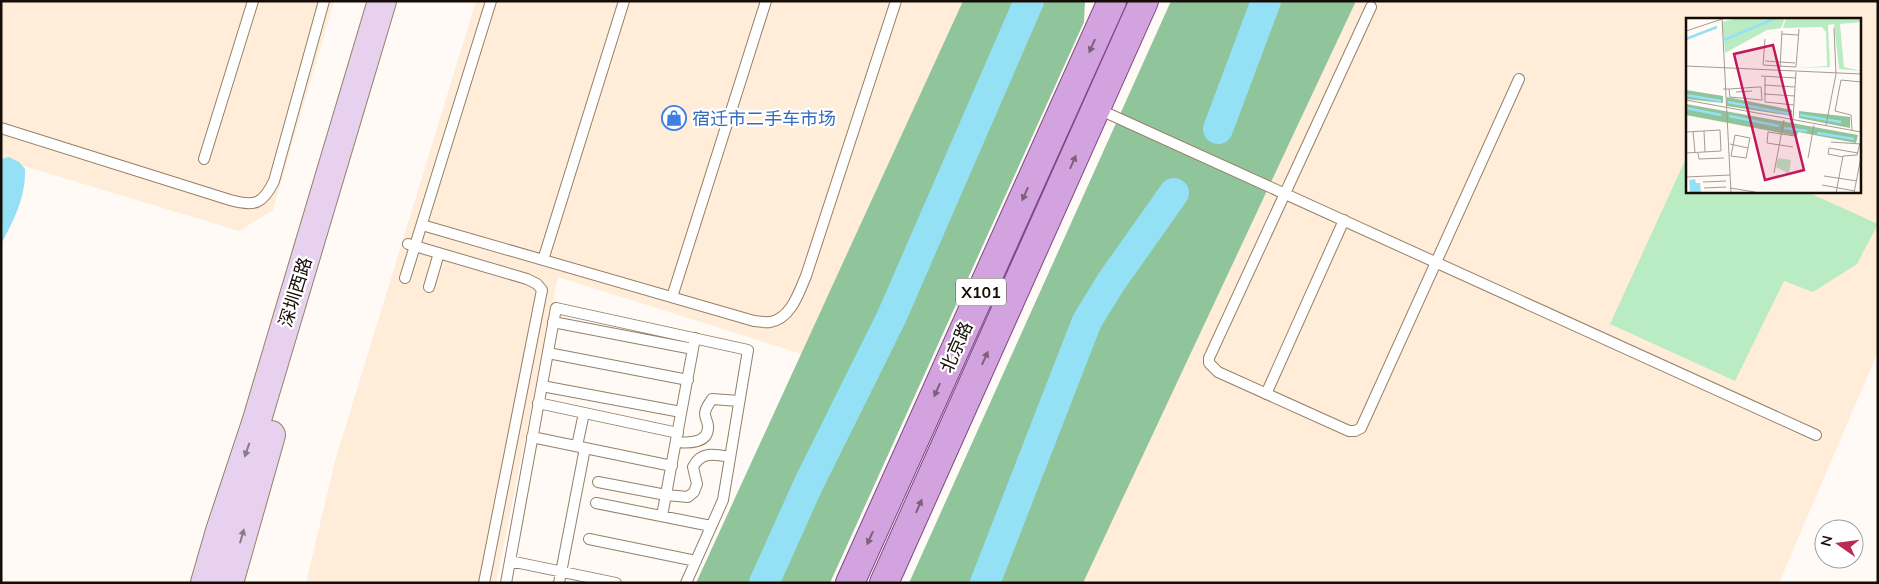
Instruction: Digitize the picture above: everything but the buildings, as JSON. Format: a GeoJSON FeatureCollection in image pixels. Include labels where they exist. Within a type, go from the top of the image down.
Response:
{"type":"FeatureCollection","features":[{"type":"Feature","properties":{"kind":"main road","name":"北京路"},"geometry":{"type":"LineString","coordinates":[[850,583],[1112,1]]}},
{"type":"Feature","properties":{"kind":"main road","name":"北京路"},"geometry":{"type":"LineString","coordinates":[[884,583],[1144,1]]}},
{"type":"Feature","properties":{"kind":"street","name":"深圳西路"},"geometry":{"type":"LineString","coordinates":[[205,583],[220,531],[256,423],[382,1]]}},
{"type":"Feature","properties":{"kind":"street","name":"深圳西路"},"geometry":{"type":"LineString","coordinates":[[229,583],[299,335],[397,1]]}},
{"type":"Feature","properties":{"kind":"lane"},"geometry":{"type":"LineString","coordinates":[[204,159],[253,1]]}},
{"type":"Feature","properties":{"kind":"lane"},"geometry":{"type":"LineString","coordinates":[[1,128],[230,200],[244,204],[256,203],[267,195],[274,181],[324,1]]}},
{"type":"Feature","properties":{"kind":"lane"},"geometry":{"type":"LineString","coordinates":[[406,278],[412,245],[422,225],[491,1]]}},
{"type":"Feature","properties":{"kind":"lane"},"geometry":{"type":"LineString","coordinates":[[543,260],[624,1]]}},
{"type":"Feature","properties":{"kind":"lane"},"geometry":{"type":"LineString","coordinates":[[672,297],[766,1]]}},
{"type":"Feature","properties":{"kind":"lane"},"geometry":{"type":"LineString","coordinates":[[422,225],[754,321],[771,322],[784,315],[796,300],[806,276],[896,1]]}},
{"type":"Feature","properties":{"kind":"lane"},"geometry":{"type":"LineString","coordinates":[[1371,6],[1209,363],[1218,372],[1349,431],[1355,431],[1360,428],[1519,79]]}},
{"type":"Feature","properties":{"kind":"lane"},"geometry":{"type":"LineString","coordinates":[[1097,108],[1816,435]]}},
{"type":"Feature","properties":{"kind":"lane"},"geometry":{"type":"LineString","coordinates":[[1266,394],[1344,220]]}},
{"type":"Feature","properties":{"kind":"lane"},"geometry":{"type":"LineString","coordinates":[[412,245],[527,279],[537,284],[542,290],[484,583]]}},
{"type":"Feature","properties":{"kind":"lane"},"geometry":{"type":"LineString","coordinates":[[429,287],[439,253]]}},
{"type":"Feature","properties":{"kind":"lane"},"geometry":{"type":"LineString","coordinates":[[506,583],[556,308],[748,350],[723,500],[686,583]]}},
{"type":"Feature","properties":{"kind":"lane"},"geometry":{"type":"LineString","coordinates":[[553,322],[693,349]]}},
{"type":"Feature","properties":{"kind":"lane"},"geometry":{"type":"LineString","coordinates":[[662,516],[695,338]]}},
{"type":"Feature","properties":{"kind":"lane"},"geometry":{"type":"LineString","coordinates":[[548,353],[688,380]]}},
{"type":"Feature","properties":{"kind":"lane"},"geometry":{"type":"LineString","coordinates":[[542,386],[681,412]]}},
{"type":"Feature","properties":{"kind":"lane"},"geometry":{"type":"LineString","coordinates":[[538,404],[584,413],[677,438],[700,441],[706,435],[708,426],[704,416],[706,408],[712,399],[739,401]]}},
{"type":"Feature","properties":{"kind":"lane"},"geometry":{"type":"LineString","coordinates":[[559,583],[581,447],[584,413]]}},
{"type":"Feature","properties":{"kind":"lane"},"geometry":{"type":"LineString","coordinates":[[532,437],[672,466]]}},
{"type":"Feature","properties":{"kind":"lane"},"geometry":{"type":"LineString","coordinates":[[598,482],[666,496],[688,497],[694,492],[698,484],[693,467],[701,456],[711,454],[730,456]]}},
{"type":"Feature","properties":{"kind":"lane"},"geometry":{"type":"LineString","coordinates":[[596,503],[711,526]]}},
{"type":"Feature","properties":{"kind":"lane"},"geometry":{"type":"LineString","coordinates":[[589,539],[696,561]]}},
{"type":"Feature","properties":{"kind":"lane"},"geometry":{"type":"LineString","coordinates":[[510,561],[609,582]]}},
{"type":"Feature","properties":{"kind":"shaded area"},"geometry":{"type":"Polygon","coordinates":[[[1,1],[334,1],[273,210],[239,231],[1,159],[1,1]]]}},
{"type":"Feature","properties":{"kind":"shaded area","name":"宿迁市二手车市场"},"geometry":{"type":"Polygon","coordinates":[[[476,1],[963,1],[802,354],[558,277],[496,583],[306,583],[335,461],[476,1]]]}},
{"type":"Feature","properties":{"kind":"shaded area"},"geometry":{"type":"Polygon","coordinates":[[[1356,1],[1878,1],[1878,352],[1779,583],[1083,583],[1356,1]]]}},
{"type":"Feature","properties":{"kind":"green space"},"geometry":{"type":"Polygon","coordinates":[[[963,1],[1085,1],[1084,22],[830,583],[696,583],[963,1]]]}},
{"type":"Feature","properties":{"kind":"green space"},"geometry":{"type":"Polygon","coordinates":[[[1171,1],[1356,1],[1083,583],[909,583],[1171,1]]]}},
{"type":"Feature","properties":{"kind":"green space"},"geometry":{"type":"Polygon","coordinates":[[[1686,158],[1686,192],[1807,192],[1878,224],[1857,264],[1813,292],[1784,281],[1735,381],[1610,324],[1686,158]]]}},
{"type":"Feature","properties":{"kind":"water"},"geometry":{"type":"Polygon","coordinates":[[[9,157],[19,162],[25,169],[25,179],[18,208],[1,244],[1,159],[9,157]]]}},
{"type":"Feature","properties":{"kind":"waterway"},"geometry":{"type":"LineString","coordinates":[[764,583],[809,483],[892,316],[1029,1]]}},
{"type":"Feature","properties":{"kind":"waterway"},"geometry":{"type":"LineString","coordinates":[[1218,129],[1266,1]]}},
{"type":"Feature","properties":{"kind":"waterway"},"geometry":{"type":"LineString","coordinates":[[985,583],[1087,321],[1111,282],[1174,193]]}},
{"type":"Feature","properties":{"kind":"place","name":"宿迁市二手车市场"},"geometry":{"type":"Point","coordinates":[674,118]}}]}
